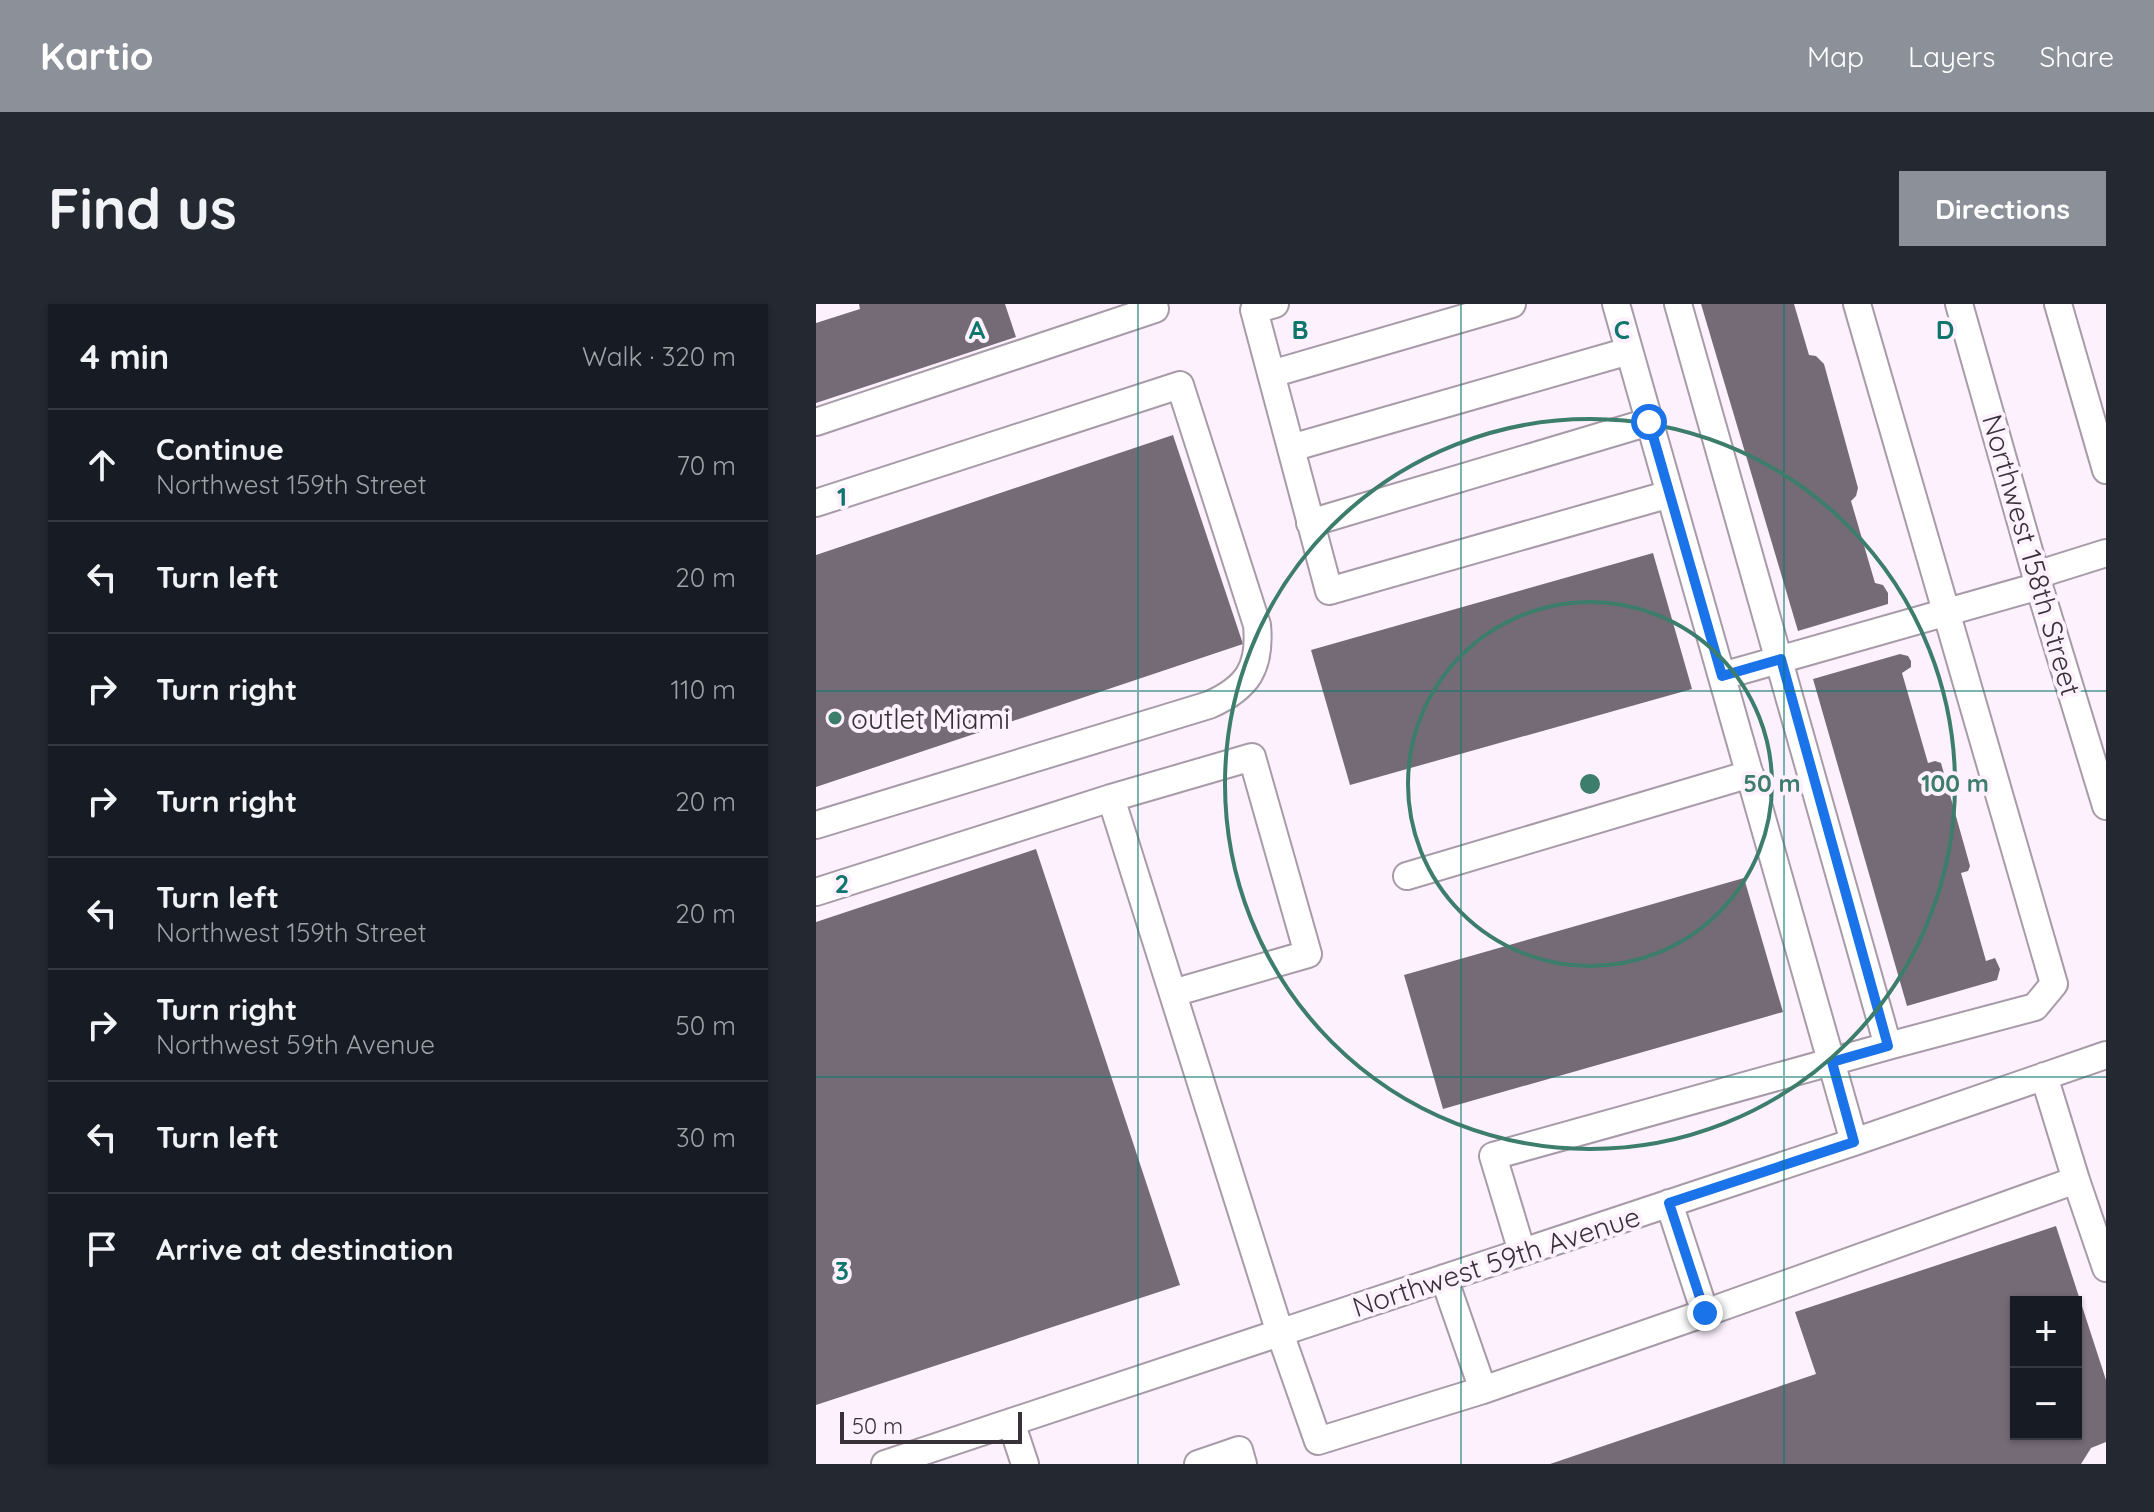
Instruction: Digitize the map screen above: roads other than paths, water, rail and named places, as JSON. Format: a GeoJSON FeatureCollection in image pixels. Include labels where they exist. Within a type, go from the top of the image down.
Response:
{"type":"FeatureCollection","features":[{"type":"Feature","properties":{"kind":"street"},"geometry":{"type":"LineString","coordinates":[[816,422],[1155,309],[1154,304]]}},
{"type":"Feature","properties":{"kind":"street"},"geometry":{"type":"LineString","coordinates":[[1275,304],[1254,310],[1329,591],[1670,494]]}},
{"type":"Feature","properties":{"kind":"street"},"geometry":{"type":"LineString","coordinates":[[1271,374],[1512,304]]}},
{"type":"Feature","properties":{"kind":"street"},"geometry":{"type":"LineString","coordinates":[[1616,304],[1854,1142]]}},
{"type":"Feature","properties":{"kind":"street"},"geometry":{"type":"LineString","coordinates":[[1678,304],[1781,659],[1888,1046]]}},
{"type":"Feature","properties":{"kind":"street"},"geometry":{"type":"LineString","coordinates":[[1522,1252],[1493,1156],[2035,1007],[2054,984],[1857,304]]}},
{"type":"Feature","properties":{"kind":"street","name":"Northwest 158th Street"},"geometry":{"type":"LineString","coordinates":[[1959,304],[2105,802]]}},
{"type":"Feature","properties":{"kind":"street"},"geometry":{"type":"LineString","coordinates":[[2058,304],[2106,470]]}},
{"type":"Feature","properties":{"kind":"street"},"geometry":{"type":"LineString","coordinates":[[1291,448],[1629,351]]}},
{"type":"Feature","properties":{"kind":"street"},"geometry":{"type":"LineString","coordinates":[[816,503],[1180,385],[1257,625],[1259,645],[1254,665],[1244,683],[1228,697],[1209,705],[816,825]]}},
{"type":"Feature","properties":{"kind":"street"},"geometry":{"type":"LineString","coordinates":[[1310,523],[1649,422]]}},
{"type":"Feature","properties":{"kind":"street"},"geometry":{"type":"LineString","coordinates":[[1722,676],[1946,613],[2106,553]]}},
{"type":"Feature","properties":{"kind":"street"},"geometry":{"type":"LineString","coordinates":[[816,892],[1111,798],[1252,757],[1308,954],[1173,993]]}},
{"type":"Feature","properties":{"kind":"street"},"geometry":{"type":"LineString","coordinates":[[1407,876],[1750,774]]}},
{"type":"Feature","properties":{"kind":"street"},"geometry":{"type":"LineString","coordinates":[[1111,798],[1280,1333],[1322,1453],[1483,1390],[2076,1180]]}},
{"type":"Feature","properties":{"kind":"street","name":"Northwest 59th Avenue"},"geometry":{"type":"LineString","coordinates":[[885,1464],[913,1460],[1011,1422],[1854,1142],[2106,1055]]}},
{"type":"Feature","properties":{"kind":"street"},"geometry":{"type":"LineString","coordinates":[[2044,1076],[2106,1268]]}},
{"type":"Feature","properties":{"kind":"street"},"geometry":{"type":"LineString","coordinates":[[1669,1203],[1705,1313]]}},
{"type":"Feature","properties":{"kind":"street"},"geometry":{"type":"LineString","coordinates":[[1444,1278],[1483,1390]]}},
{"type":"Feature","properties":{"kind":"street"},"geometry":{"type":"LineString","coordinates":[[1011,1422],[1025,1464]]}},
{"type":"Feature","properties":{"kind":"street"},"geometry":{"type":"LineString","coordinates":[[1198,1464],[1239,1450],[1243,1464]]}},
{"type":"Feature","properties":{"kind":"place","name":"outlet Miami"},"geometry":{"type":"Point","coordinates":[835,718]}}]}
